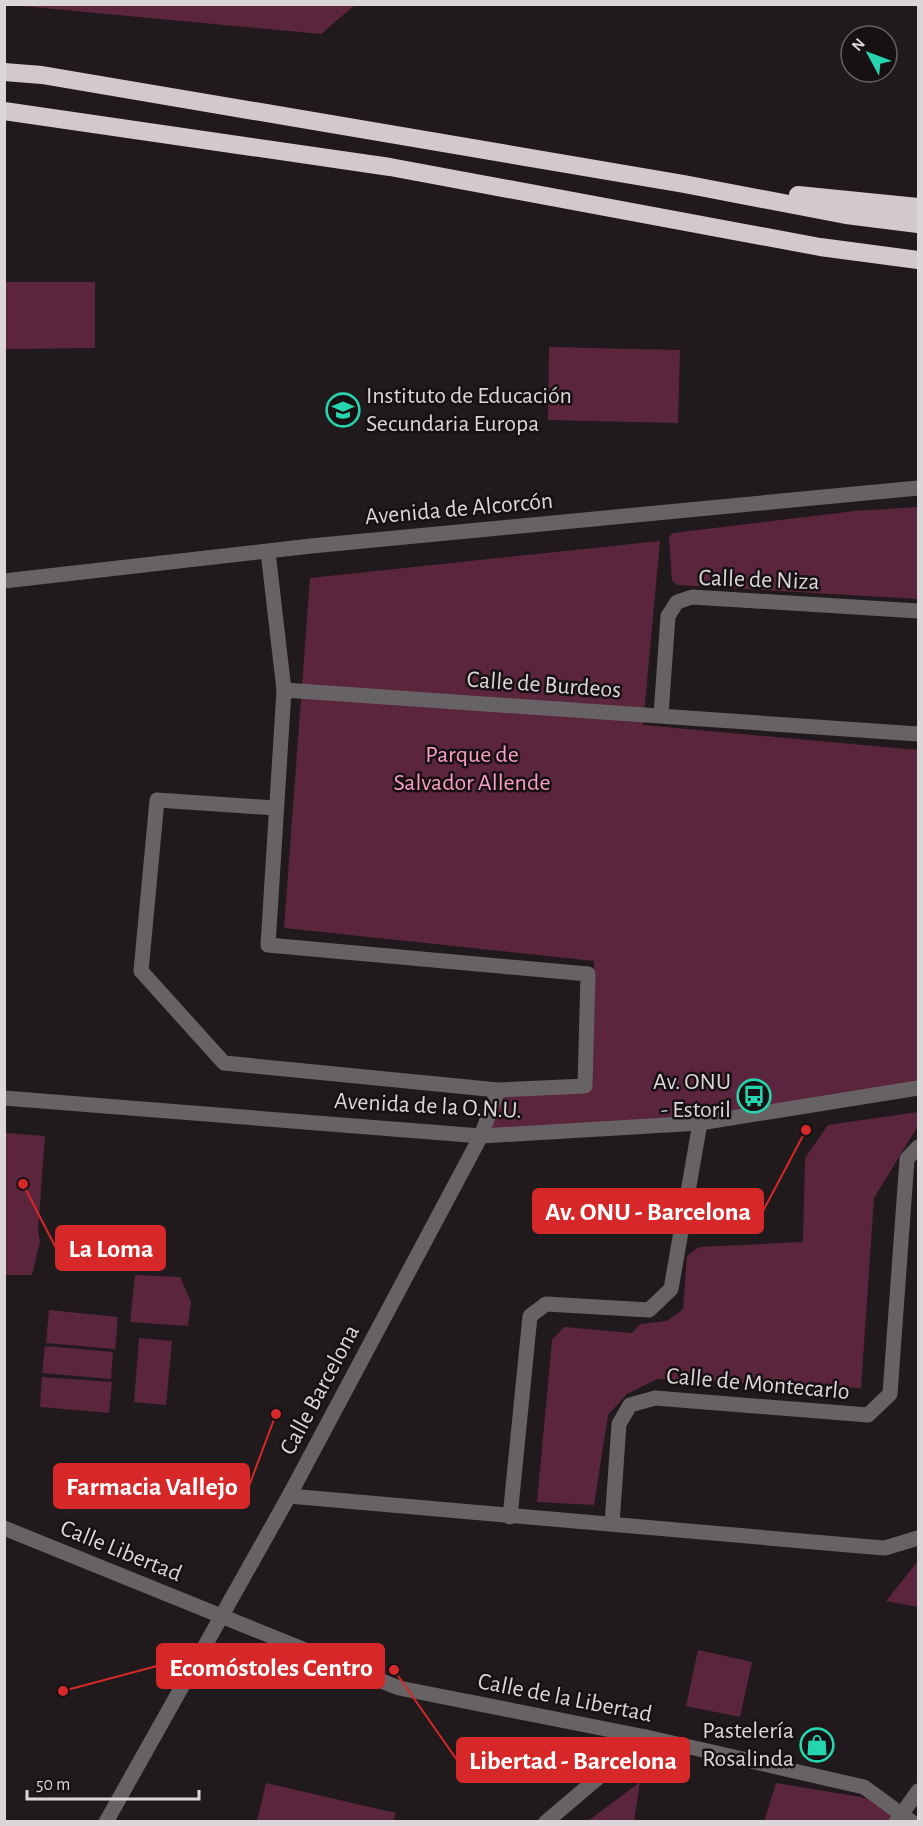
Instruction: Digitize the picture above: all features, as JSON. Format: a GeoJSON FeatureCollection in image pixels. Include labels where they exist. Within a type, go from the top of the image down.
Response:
{"type":"FeatureCollection","features":[{"type":"Feature","properties":{"kind":"highway"},"geometry":{"type":"LineString","coordinates":[[4,72],[42,75],[684,184],[846,215],[918,225]]}},
{"type":"Feature","properties":{"kind":"highway"},"geometry":{"type":"LineString","coordinates":[[4,111],[390,167],[859,253],[918,260]]}},
{"type":"Feature","properties":{"kind":"highway"},"geometry":{"type":"LineString","coordinates":[[684,184],[918,207]]}},
{"type":"Feature","properties":{"kind":"highway"},"geometry":{"type":"LineString","coordinates":[[859,253],[918,270]]}},
{"type":"Feature","properties":{"kind":"street","name":"Avenida de Alcorcón"},"geometry":{"type":"LineString","coordinates":[[4,581],[268,552],[918,489]]}},
{"type":"Feature","properties":{"kind":"street"},"geometry":{"type":"LineString","coordinates":[[268,552],[284,690],[268,945],[588,974],[585,1086],[498,1090],[224,1063],[141,971],[157,800],[276,808]]}},
{"type":"Feature","properties":{"kind":"street","name":"Calle de Niza"},"geometry":{"type":"LineString","coordinates":[[661,715],[668,616],[677,602],[692,597],[918,611]]}},
{"type":"Feature","properties":{"kind":"street","name":"Calle de Burdeos"},"geometry":{"type":"LineString","coordinates":[[284,690],[918,734]]}},
{"type":"Feature","properties":{"kind":"street","name":"Avenida de la O.N.U."},"geometry":{"type":"LineString","coordinates":[[4,1098],[482,1136],[700,1123],[918,1088]]}},
{"type":"Feature","properties":{"kind":"street"},"geometry":{"type":"LineString","coordinates":[[482,1136],[498,1090]]}},
{"type":"Feature","properties":{"kind":"street"},"geometry":{"type":"LineString","coordinates":[[510,1517],[530,1316],[546,1304],[649,1310],[671,1289],[700,1123]]}},
{"type":"Feature","properties":{"kind":"street","name":"Calle Barcelona"},"geometry":{"type":"LineString","coordinates":[[106,1821],[289,1496],[482,1136]]}},
{"type":"Feature","properties":{"kind":"street","name":"Calle de Montecarlo"},"geometry":{"type":"LineString","coordinates":[[612,1524],[619,1424],[630,1405],[655,1398],[868,1415],[890,1394],[907,1159],[918,1147]]}},
{"type":"Feature","properties":{"kind":"street"},"geometry":{"type":"LineString","coordinates":[[289,1496],[868,1547],[885,1548],[918,1538]]}},
{"type":"Feature","properties":{"kind":"street","name":"Calle Libertad"},"geometry":{"type":"LineString","coordinates":[[4,1528],[221,1616]]}},
{"type":"Feature","properties":{"kind":"street","name":"Calle de la Libertad"},"geometry":{"type":"LineString","coordinates":[[221,1616],[399,1688],[646,1737],[864,1787],[904,1818]]}},
{"type":"Feature","properties":{"kind":"street"},"geometry":{"type":"LineString","coordinates":[[546,1821],[646,1737]]}},
{"type":"Feature","properties":{"kind":"street"},"geometry":{"type":"LineString","coordinates":[[904,1818],[918,1791]]}},
{"type":"Feature","properties":{"kind":"green space"},"geometry":{"type":"Polygon","coordinates":[[[12,5],[355,5],[321,34],[12,5]]]}},
{"type":"Feature","properties":{"kind":"green space"},"geometry":{"type":"Polygon","coordinates":[[[5,282],[95,282],[95,348],[5,349],[5,282]]]}},
{"type":"Feature","properties":{"kind":"green space"},"geometry":{"type":"Polygon","coordinates":[[[549,347],[680,350],[678,423],[548,420],[549,347]]]}},
{"type":"Feature","properties":{"kind":"green space"},"geometry":{"type":"Polygon","coordinates":[[[918,507],[918,599],[677,585],[672,580],[669,537],[673,533],[855,511],[918,507]]]}},
{"type":"Feature","properties":{"kind":"green space","name":"Parque de Salvador Allende"},"geometry":{"type":"Polygon","coordinates":[[[660,541],[643,725],[918,750],[918,1087],[626,1128],[481,1136],[504,1096],[591,1091],[594,961],[284,928],[310,578],[660,541]]]}},
{"type":"Feature","properties":{"kind":"green space"},"geometry":{"type":"Polygon","coordinates":[[[918,1112],[918,1126],[874,1198],[861,1388],[657,1379],[627,1394],[608,1415],[594,1505],[537,1502],[552,1340],[564,1327],[632,1333],[640,1324],[667,1321],[683,1309],[687,1256],[699,1247],[803,1242],[805,1158],[828,1125],[918,1112]]]}},
{"type":"Feature","properties":{"kind":"green space"},"geometry":{"type":"Polygon","coordinates":[[[5,1133],[45,1136],[38,1231],[40,1241],[32,1275],[5,1275],[5,1133]]]}},
{"type":"Feature","properties":{"kind":"green space"},"geometry":{"type":"Polygon","coordinates":[[[135,1275],[180,1277],[191,1302],[188,1326],[130,1322],[135,1275]]]}},
{"type":"Feature","properties":{"kind":"green space"},"geometry":{"type":"Polygon","coordinates":[[[49,1310],[118,1317],[115,1349],[46,1343],[49,1310]]]}},
{"type":"Feature","properties":{"kind":"green space"},"geometry":{"type":"Polygon","coordinates":[[[139,1338],[172,1341],[166,1405],[134,1402],[139,1338]]]}},
{"type":"Feature","properties":{"kind":"green space"},"geometry":{"type":"Polygon","coordinates":[[[45,1346],[113,1352],[111,1379],[42,1373],[45,1346]]]}},
{"type":"Feature","properties":{"kind":"green space"},"geometry":{"type":"Polygon","coordinates":[[[42,1377],[112,1382],[109,1413],[40,1407],[42,1377]]]}},
{"type":"Feature","properties":{"kind":"green space"},"geometry":{"type":"Polygon","coordinates":[[[918,1561],[918,1607],[886,1601],[918,1561]]]}},
{"type":"Feature","properties":{"kind":"green space"},"geometry":{"type":"Polygon","coordinates":[[[698,1650],[752,1662],[740,1717],[686,1706],[698,1650]]]}},
{"type":"Feature","properties":{"kind":"green space"},"geometry":{"type":"Polygon","coordinates":[[[640,1782],[634,1821],[588,1821],[640,1782]]]}},
{"type":"Feature","properties":{"kind":"green space"},"geometry":{"type":"Polygon","coordinates":[[[266,1783],[396,1813],[393,1821],[257,1821],[266,1783]]]}},
{"type":"Feature","properties":{"kind":"green space"},"geometry":{"type":"Polygon","coordinates":[[[776,1783],[861,1797],[903,1813],[896,1821],[764,1822],[776,1783]]]}},
{"type":"Feature","properties":{"kind":"place","name":"Instituto de Educación Secundaria Europa"},"geometry":{"type":"Point","coordinates":[343,410]}},
{"type":"Feature","properties":{"kind":"place","name":"Av. ONU - Estoril"},"geometry":{"type":"Point","coordinates":[754,1096]}},
{"type":"Feature","properties":{"kind":"place","name":"Av. ONU - Barcelona"},"geometry":{"type":"Point","coordinates":[806,1130]}},
{"type":"Feature","properties":{"kind":"place","name":"La Loma"},"geometry":{"type":"Point","coordinates":[23,1184]}},
{"type":"Feature","properties":{"kind":"place","name":"Farmacia Vallejo"},"geometry":{"type":"Point","coordinates":[276,1414]}},
{"type":"Feature","properties":{"kind":"place","name":"Libertad - Barcelona"},"geometry":{"type":"Point","coordinates":[394,1670]}},
{"type":"Feature","properties":{"kind":"place","name":"Ecomóstoles Centro"},"geometry":{"type":"Point","coordinates":[63,1691]}},
{"type":"Feature","properties":{"kind":"place","name":"Pastelería Rosalinda"},"geometry":{"type":"Point","coordinates":[817,1745]}}]}
